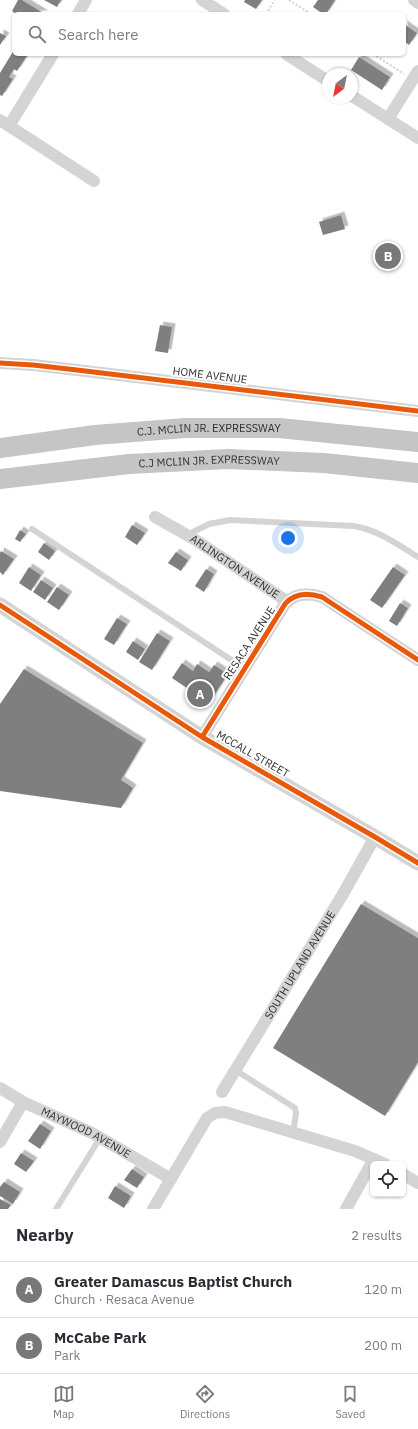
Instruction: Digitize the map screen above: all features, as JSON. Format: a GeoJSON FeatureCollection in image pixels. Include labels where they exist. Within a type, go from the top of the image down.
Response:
{"type":"FeatureCollection","features":[{"type":"Feature","properties":{"kind":"highway","name":"C.J. MCLIN JR. EXPRESSWAY"},"geometry":{"type":"LineString","coordinates":[[0,448],[95,435],[186,428],[279,428],[418,442]]}},
{"type":"Feature","properties":{"kind":"highway","name":"C.J MCLIN JR. EXPRESSWAY"},"geometry":{"type":"LineString","coordinates":[[0,479],[129,464],[228,459],[324,464],[418,473]]}},
{"type":"Feature","properties":{"kind":"street"},"geometry":{"type":"LineString","coordinates":[[79,12],[86,0]]}},
{"type":"Feature","properties":{"kind":"street"},"geometry":{"type":"LineString","coordinates":[[202,0],[221,12]]}},
{"type":"Feature","properties":{"kind":"street"},"geometry":{"type":"LineString","coordinates":[[414,0],[418,3]]}},
{"type":"Feature","properties":{"kind":"street"},"geometry":{"type":"LineString","coordinates":[[52,56],[5,123],[94,181]]}},
{"type":"Feature","properties":{"kind":"street"},"geometry":{"type":"LineString","coordinates":[[289,56],[322,77]]}},
{"type":"Feature","properties":{"kind":"street"},"geometry":{"type":"LineString","coordinates":[[388,119],[415,75]]}},
{"type":"Feature","properties":{"kind":"street"},"geometry":{"type":"LineString","coordinates":[[358,100],[418,138]]}},
{"type":"Feature","properties":{"kind":"street","name":"HOME AVENUE"},"geometry":{"type":"LineString","coordinates":[[0,363],[85,370],[418,411]]}},
{"type":"Feature","properties":{"kind":"street","name":"ARLINGTON AVENUE"},"geometry":{"type":"LineString","coordinates":[[155,517],[187,534],[288,602],[296,595],[302,594],[312,594],[322,597],[418,660]]}},
{"type":"Feature","properties":{"kind":"street","name":"RESACA AVENUE"},"geometry":{"type":"LineString","coordinates":[[202,737],[288,602]]}},
{"type":"Feature","properties":{"kind":"street","name":"MCCALL STREET"},"geometry":{"type":"LineString","coordinates":[[0,606],[202,737],[418,863]]}},
{"type":"Feature","properties":{"kind":"street","name":"SOUTH UPLAND AVENUE"},"geometry":{"type":"LineString","coordinates":[[222,1092],[343,894],[375,837]]}},
{"type":"Feature","properties":{"kind":"street","name":"MAYWOOD AVENUE"},"geometry":{"type":"LineString","coordinates":[[0,1088],[23,1102],[100,1138],[171,1179]]}},
{"type":"Feature","properties":{"kind":"street"},"geometry":{"type":"LineString","coordinates":[[0,1142],[23,1102]]}},
{"type":"Feature","properties":{"kind":"street"},"geometry":{"type":"LineString","coordinates":[[153,1209],[208,1118],[215,1113],[225,1112],[355,1151],[378,1161]]}},
{"type":"Feature","properties":{"kind":"street"},"geometry":{"type":"LineString","coordinates":[[346,1209],[370,1176]]}},
{"type":"Feature","properties":{"kind":"street"},"geometry":{"type":"LineString","coordinates":[[406,1176],[418,1183]]}},
{"type":"Feature","properties":{"kind":"lane"},"geometry":{"type":"LineString","coordinates":[[187,534],[209,524],[230,520],[354,526],[379,533],[418,557]]}},
{"type":"Feature","properties":{"kind":"lane"},"geometry":{"type":"LineString","coordinates":[[32,529],[245,669]]}},
{"type":"Feature","properties":{"kind":"lane"},"geometry":{"type":"LineString","coordinates":[[236,1070],[294,1108],[296,1112],[293,1133]]}},
{"type":"Feature","properties":{"kind":"lane"},"geometry":{"type":"LineString","coordinates":[[56,1209],[100,1138]]}},
{"type":"Feature","properties":{"kind":"path"},"geometry":{"type":"LineString","coordinates":[[267,12],[275,0]]}},
{"type":"Feature","properties":{"kind":"path"},"geometry":{"type":"LineString","coordinates":[[289,0],[308,12]]}},
{"type":"Feature","properties":{"kind":"path"},"geometry":{"type":"LineString","coordinates":[[377,56],[415,75]]}},
{"type":"Feature","properties":{"kind":"building"},"geometry":{"type":"Polygon","coordinates":[[[18,0],[22,0],[42,12],[13,12],[12,11],[18,0]]]}},
{"type":"Feature","properties":{"kind":"building"},"geometry":{"type":"Polygon","coordinates":[[[44,0],[61,0],[57,7],[44,0]]]}},
{"type":"Feature","properties":{"kind":"building"},"geometry":{"type":"Polygon","coordinates":[[[245,0],[262,0],[256,9],[244,2],[245,0]]]}},
{"type":"Feature","properties":{"kind":"building"},"geometry":{"type":"Polygon","coordinates":[[[318,0],[335,0],[327,12],[320,12],[313,7],[318,0]]]}},
{"type":"Feature","properties":{"kind":"building"},"geometry":{"type":"Polygon","coordinates":[[[406,25],[417,33],[409,45],[406,43],[406,25]]]}},
{"type":"Feature","properties":{"kind":"building"},"geometry":{"type":"Polygon","coordinates":[[[0,33],[6,36],[0,45],[0,33]]]}},
{"type":"Feature","properties":{"kind":"building"},"geometry":{"type":"Polygon","coordinates":[[[12,53],[12,56],[27,56],[17,71],[14,69],[9,77],[13,79],[2,96],[0,95],[0,73],[12,53]]]}},
{"type":"Feature","properties":{"kind":"building"},"geometry":{"type":"Polygon","coordinates":[[[359,57],[390,77],[382,90],[358,75],[358,68],[352,68],[359,57]]]}},
{"type":"Feature","properties":{"kind":"building"},"geometry":{"type":"Polygon","coordinates":[[[341,215],[345,229],[323,235],[319,222],[341,215]]]}},
{"type":"Feature","properties":{"kind":"building"},"geometry":{"type":"Polygon","coordinates":[[[160,325],[172,327],[168,353],[155,351],[160,325]]]}},
{"type":"Feature","properties":{"kind":"building"},"geometry":{"type":"Polygon","coordinates":[[[132,525],[145,533],[137,545],[125,537],[132,525]]]}},
{"type":"Feature","properties":{"kind":"building"},"geometry":{"type":"Polygon","coordinates":[[[20,530],[26,534],[20,542],[15,539],[20,530]]]}},
{"type":"Feature","properties":{"kind":"building"},"geometry":{"type":"Polygon","coordinates":[[[44,543],[55,551],[49,560],[38,552],[44,543]]]}},
{"type":"Feature","properties":{"kind":"building"},"geometry":{"type":"Polygon","coordinates":[[[1,551],[14,559],[3,575],[0,572],[1,551]]]}},
{"type":"Feature","properties":{"kind":"building"},"geometry":{"type":"Polygon","coordinates":[[[176,552],[188,560],[181,571],[168,563],[176,552]]]}},
{"type":"Feature","properties":{"kind":"building"},"geometry":{"type":"Polygon","coordinates":[[[29,567],[41,575],[31,591],[19,583],[29,567]]]}},
{"type":"Feature","properties":{"kind":"building"},"geometry":{"type":"Polygon","coordinates":[[[393,567],[405,575],[382,608],[370,600],[393,567]]]}},
{"type":"Feature","properties":{"kind":"building"},"geometry":{"type":"Polygon","coordinates":[[[206,569],[214,574],[204,592],[195,586],[206,569]]]}},
{"type":"Feature","properties":{"kind":"building"},"geometry":{"type":"Polygon","coordinates":[[[41,580],[53,588],[45,600],[33,592],[41,580]]]}},
{"type":"Feature","properties":{"kind":"building"},"geometry":{"type":"Polygon","coordinates":[[[57,587],[69,595],[59,610],[47,602],[57,587]]]}},
{"type":"Feature","properties":{"kind":"building"},"geometry":{"type":"Polygon","coordinates":[[[400,603],[408,608],[397,626],[389,621],[400,603]]]}},
{"type":"Feature","properties":{"kind":"building"},"geometry":{"type":"Polygon","coordinates":[[[117,618],[127,624],[114,645],[104,639],[117,618]]]}},
{"type":"Feature","properties":{"kind":"building"},"geometry":{"type":"Polygon","coordinates":[[[157,633],[170,641],[152,670],[139,662],[157,633]]]}},
{"type":"Feature","properties":{"kind":"building"},"geometry":{"type":"Polygon","coordinates":[[[133,641],[145,649],[138,660],[126,652],[133,641]]]}},
{"type":"Feature","properties":{"kind":"building"},"geometry":{"type":"Polygon","coordinates":[[[182,663],[193,671],[197,664],[209,672],[214,665],[228,674],[209,703],[172,678],[182,663]]]}},
{"type":"Feature","properties":{"kind":"building"},"geometry":{"type":"Polygon","coordinates":[[[24,669],[143,743],[121,780],[133,788],[121,808],[0,791],[0,704],[24,669]]]}},
{"type":"Feature","properties":{"kind":"building"},"geometry":{"type":"Polygon","coordinates":[[[361,904],[418,938],[418,1062],[385,1116],[273,1048],[361,904]]]}},
{"type":"Feature","properties":{"kind":"building"},"geometry":{"type":"Polygon","coordinates":[[[40,1124],[51,1131],[40,1149],[28,1141],[40,1124]]]}},
{"type":"Feature","properties":{"kind":"building"},"geometry":{"type":"Polygon","coordinates":[[[21,1153],[34,1161],[26,1172],[14,1164],[21,1153]]]}},
{"type":"Feature","properties":{"kind":"building"},"geometry":{"type":"Polygon","coordinates":[[[132,1169],[144,1177],[137,1188],[124,1180],[132,1169]]]}},
{"type":"Feature","properties":{"kind":"building"},"geometry":{"type":"Polygon","coordinates":[[[4,1182],[20,1192],[13,1204],[0,1196],[0,1187],[4,1182]]]}},
{"type":"Feature","properties":{"kind":"building"},"geometry":{"type":"Polygon","coordinates":[[[115,1186],[131,1196],[124,1208],[108,1198],[115,1186]]]}},
{"type":"Feature","properties":{"kind":"building"},"geometry":{"type":"Polygon","coordinates":[[[0,1199],[11,1205],[8,1209],[0,1209],[0,1199]]]}},
{"type":"Feature","properties":{"kind":"cycle path"},"geometry":{"type":"LineString","coordinates":[[0,363],[77,370],[418,411]]}},
{"type":"Feature","properties":{"kind":"cycle path"},"geometry":{"type":"LineString","coordinates":[[202,737],[285,604],[293,597],[298,595],[307,594],[322,597],[418,660]]}},
{"type":"Feature","properties":{"kind":"cycle path"},"geometry":{"type":"LineString","coordinates":[[0,605],[202,737],[418,863]]}},
{"type":"Feature","properties":{"kind":"place","name":"McCabe Park"},"geometry":{"type":"Point","coordinates":[388,256]}},
{"type":"Feature","properties":{"kind":"place","name":"Greater Damascus Baptist Church"},"geometry":{"type":"Point","coordinates":[200,694]}}]}
